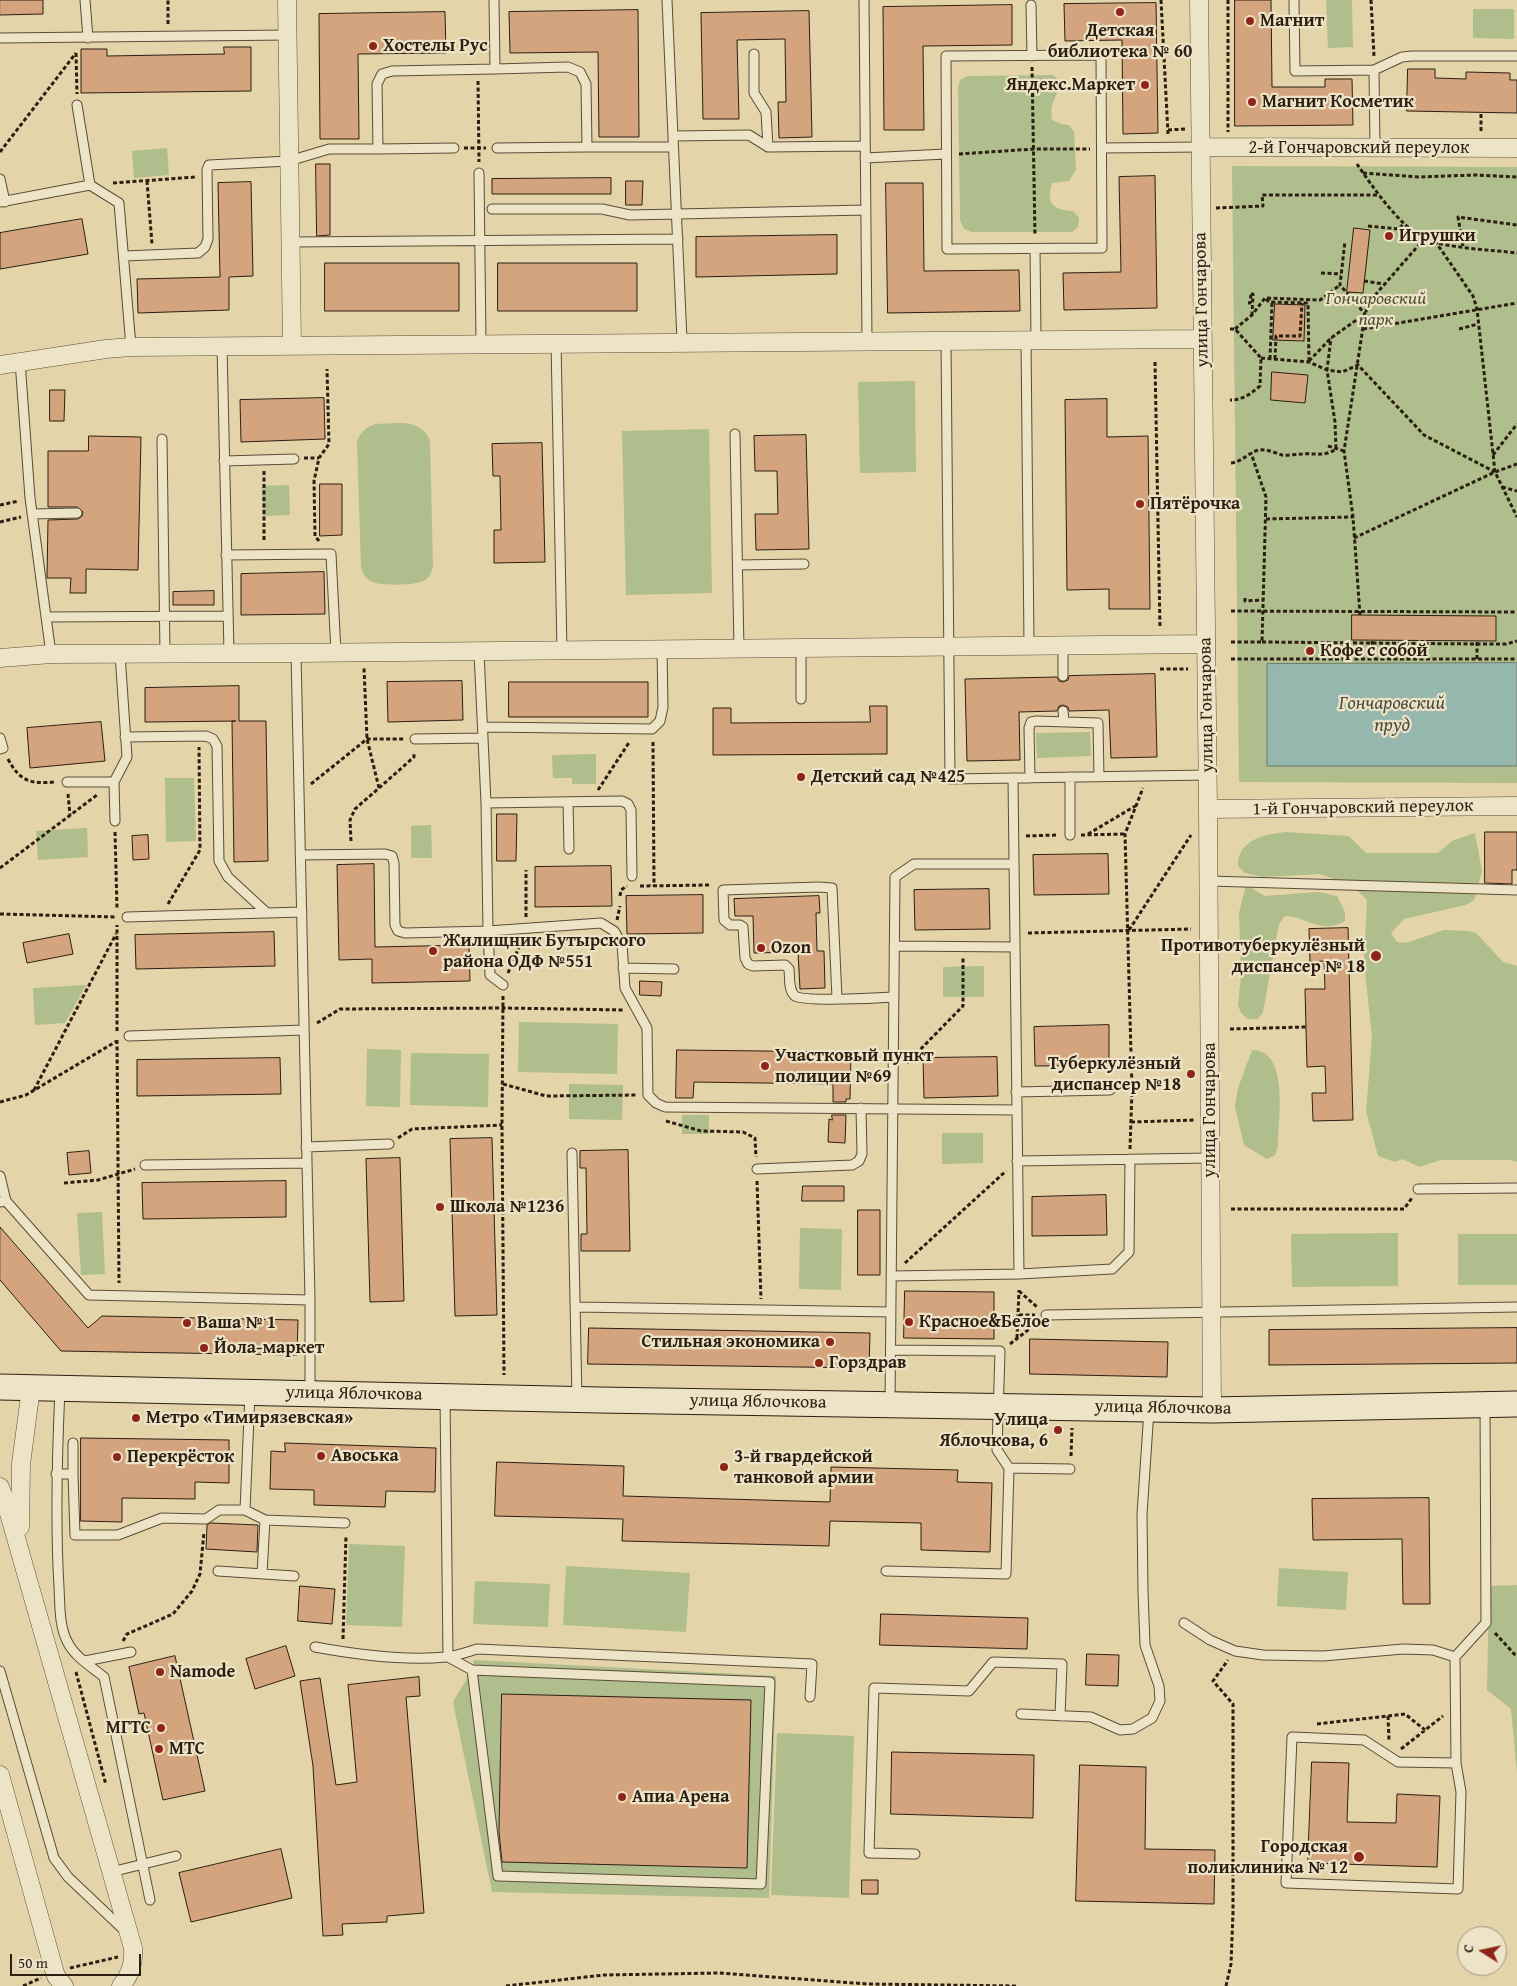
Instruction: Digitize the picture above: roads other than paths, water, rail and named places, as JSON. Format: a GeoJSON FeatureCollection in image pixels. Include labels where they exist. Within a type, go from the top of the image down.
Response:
{"type":"FeatureCollection","features":[{"type":"Feature","properties":{"kind":"street"},"geometry":{"type":"LineString","coordinates":[[287,0],[292,345]]}},
{"type":"Feature","properties":{"kind":"street","name":"улица Гончарова"},"geometry":{"type":"LineString","coordinates":[[1199,0],[1209,881],[1212,1410]]}},
{"type":"Feature","properties":{"kind":"street","name":"2-й Гончаровский переулок"},"geometry":{"type":"LineString","coordinates":[[1200,147],[1517,148]]}},
{"type":"Feature","properties":{"kind":"street"},"geometry":{"type":"LineString","coordinates":[[0,365],[131,347],[682,340],[1202,339]]}},
{"type":"Feature","properties":{"kind":"street"},"geometry":{"type":"LineString","coordinates":[[0,658],[51,654],[739,650],[1206,644]]}},
{"type":"Feature","properties":{"kind":"street","name":"1-й Гончаровский переулок"},"geometry":{"type":"LineString","coordinates":[[1208,809],[1517,806]]}},
{"type":"Feature","properties":{"kind":"street"},"geometry":{"type":"LineString","coordinates":[[12,1385],[21,1464],[19,1509],[22,1558]]}},
{"type":"Feature","properties":{"kind":"street","name":"улица Яблочкова"},"geometry":{"type":"LineString","coordinates":[[12,1385],[60,1389],[1212,1410],[1517,1404]]}},
{"type":"Feature","properties":{"kind":"street"},"geometry":{"type":"LineString","coordinates":[[0,1487],[133,1948],[133,1965],[127,1979],[121,1986]]}},
{"type":"Feature","properties":{"kind":"street"},"geometry":{"type":"LineString","coordinates":[[0,1775],[56,1976],[64,1986]]}},
{"type":"Feature","properties":{"kind":"lane"},"geometry":{"type":"LineString","coordinates":[[85,0],[88,38]]}},
{"type":"Feature","properties":{"kind":"lane"},"geometry":{"type":"LineString","coordinates":[[494,0],[495,69]]}},
{"type":"Feature","properties":{"kind":"lane"},"geometry":{"type":"LineString","coordinates":[[667,0],[682,340]]}},
{"type":"Feature","properties":{"kind":"lane"},"geometry":{"type":"LineString","coordinates":[[864,0],[867,341]]}},
{"type":"Feature","properties":{"kind":"lane"},"geometry":{"type":"LineString","coordinates":[[1294,0],[1295,71],[1374,70],[1402,57],[1412,56],[1517,56]]}},
{"type":"Feature","properties":{"kind":"lane"},"geometry":{"type":"LineString","coordinates":[[1031,5],[1032,56]]}},
{"type":"Feature","properties":{"kind":"lane"},"geometry":{"type":"LineString","coordinates":[[0,38],[288,35]]}},
{"type":"Feature","properties":{"kind":"lane"},"geometry":{"type":"LineString","coordinates":[[754,54],[754,93],[766,112],[768,147]]}},
{"type":"Feature","properties":{"kind":"lane"},"geometry":{"type":"LineString","coordinates":[[1101,55],[1102,148],[1102,248],[947,249],[946,56],[1101,55]]}},
{"type":"Feature","properties":{"kind":"lane"},"geometry":{"type":"LineString","coordinates":[[378,149],[377,84],[382,74],[392,71],[568,67],[580,72],[586,84],[587,148]]}},
{"type":"Feature","properties":{"kind":"lane"},"geometry":{"type":"LineString","coordinates":[[1374,70],[1375,148]]}},
{"type":"Feature","properties":{"kind":"lane"},"geometry":{"type":"LineString","coordinates":[[77,105],[90,185]]}},
{"type":"Feature","properties":{"kind":"lane"},"geometry":{"type":"LineString","coordinates":[[673,136],[749,135],[768,147],[865,146]]}},
{"type":"Feature","properties":{"kind":"lane"},"geometry":{"type":"LineString","coordinates":[[497,148],[674,147]]}},
{"type":"Feature","properties":{"kind":"lane"},"geometry":{"type":"LineString","coordinates":[[1102,148],[1200,147]]}},
{"type":"Feature","properties":{"kind":"lane"},"geometry":{"type":"LineString","coordinates":[[124,256],[198,253],[205,247],[208,239],[207,176],[209,165],[289,161],[329,149],[454,148]]}},
{"type":"Feature","properties":{"kind":"lane"},"geometry":{"type":"LineString","coordinates":[[865,158],[946,154]]}},
{"type":"Feature","properties":{"kind":"lane"},"geometry":{"type":"LineString","coordinates":[[479,173],[481,343]]}},
{"type":"Feature","properties":{"kind":"lane"},"geometry":{"type":"LineString","coordinates":[[0,179],[2,202],[90,185],[119,203],[131,347]]}},
{"type":"Feature","properties":{"kind":"lane"},"geometry":{"type":"LineString","coordinates":[[492,209],[602,209],[630,214],[866,210]]}},
{"type":"Feature","properties":{"kind":"lane"},"geometry":{"type":"LineString","coordinates":[[291,242],[678,239]]}},
{"type":"Feature","properties":{"kind":"lane"},"geometry":{"type":"LineString","coordinates":[[1030,646],[1031,339],[1035,249]]}},
{"type":"Feature","properties":{"kind":"lane"},"geometry":{"type":"LineString","coordinates":[[946,340],[950,779],[1208,775]]}},
{"type":"Feature","properties":{"kind":"lane"},"geometry":{"type":"LineString","coordinates":[[556,342],[562,651]]}},
{"type":"Feature","properties":{"kind":"lane"},"geometry":{"type":"LineString","coordinates":[[222,346],[229,654]]}},
{"type":"Feature","properties":{"kind":"lane"},"geometry":{"type":"LineString","coordinates":[[20,361],[30,498],[51,654]]}},
{"type":"Feature","properties":{"kind":"lane"},"geometry":{"type":"LineString","coordinates":[[735,434],[739,650]]}},
{"type":"Feature","properties":{"kind":"lane"},"geometry":{"type":"LineString","coordinates":[[162,439],[165,654]]}},
{"type":"Feature","properties":{"kind":"lane"},"geometry":{"type":"LineString","coordinates":[[224,461],[294,459]]}},
{"type":"Feature","properties":{"kind":"lane"},"geometry":{"type":"LineString","coordinates":[[32,514],[77,513]]}},
{"type":"Feature","properties":{"kind":"lane"},"geometry":{"type":"LineString","coordinates":[[226,555],[331,554],[336,653]]}},
{"type":"Feature","properties":{"kind":"lane"},"geometry":{"type":"LineString","coordinates":[[738,565],[804,564]]}},
{"type":"Feature","properties":{"kind":"lane"},"geometry":{"type":"LineString","coordinates":[[46,617],[228,616]]}},
{"type":"Feature","properties":{"kind":"lane"},"geometry":{"type":"LineString","coordinates":[[1063,646],[1063,676]]}},
{"type":"Feature","properties":{"kind":"lane"},"geometry":{"type":"LineString","coordinates":[[801,649],[802,698]]}},
{"type":"Feature","properties":{"kind":"lane"},"geometry":{"type":"LineString","coordinates":[[482,727],[652,729],[660,721],[663,707],[662,650]]}},
{"type":"Feature","properties":{"kind":"lane"},"geometry":{"type":"LineString","coordinates":[[480,652],[490,975],[504,985]]}},
{"type":"Feature","properties":{"kind":"lane"},"geometry":{"type":"LineString","coordinates":[[296,653],[310,1300],[310,1393]]}},
{"type":"Feature","properties":{"kind":"lane"},"geometry":{"type":"LineString","coordinates":[[115,820],[114,782],[127,757],[120,654]]}},
{"type":"Feature","properties":{"kind":"lane"},"geometry":{"type":"LineString","coordinates":[[1064,711],[1064,721]]}},
{"type":"Feature","properties":{"kind":"lane"},"geometry":{"type":"LineString","coordinates":[[1030,778],[1029,728],[1031,722],[1064,721],[1098,723],[1099,777]]}},
{"type":"Feature","properties":{"kind":"lane"},"geometry":{"type":"LineString","coordinates":[[125,737],[206,736],[213,739],[217,746],[219,861],[228,877],[267,914]]}},
{"type":"Feature","properties":{"kind":"lane"},"geometry":{"type":"LineString","coordinates":[[0,738],[1,749]]}},
{"type":"Feature","properties":{"kind":"lane"},"geometry":{"type":"LineString","coordinates":[[415,739],[483,738]]}},
{"type":"Feature","properties":{"kind":"lane"},"geometry":{"type":"LineString","coordinates":[[1070,777],[1070,835]]}},
{"type":"Feature","properties":{"kind":"lane"},"geometry":{"type":"LineString","coordinates":[[1012,778],[1019,1274]]}},
{"type":"Feature","properties":{"kind":"lane"},"geometry":{"type":"LineString","coordinates":[[67,782],[114,782]]}},
{"type":"Feature","properties":{"kind":"lane"},"geometry":{"type":"LineString","coordinates":[[486,803],[622,801],[628,804],[631,810],[632,876]]}},
{"type":"Feature","properties":{"kind":"lane"},"geometry":{"type":"LineString","coordinates":[[568,802],[569,849]]}},
{"type":"Feature","properties":{"kind":"lane"},"geometry":{"type":"LineString","coordinates":[[300,855],[385,854],[392,856],[394,863],[395,925],[398,931],[405,933],[488,931],[601,923],[614,931],[622,944],[625,988],[647,1028],[648,1095],[656,1103],[665,1107],[1017,1110]]}},
{"type":"Feature","properties":{"kind":"lane"},"geometry":{"type":"LineString","coordinates":[[890,1404],[895,877],[914,864],[1014,864]]}},
{"type":"Feature","properties":{"kind":"lane"},"geometry":{"type":"LineString","coordinates":[[1209,881],[1517,890]]}},
{"type":"Feature","properties":{"kind":"lane"},"geometry":{"type":"LineString","coordinates":[[837,998],[832,888],[723,890],[724,920],[730,926],[743,927],[745,958],[748,964],[753,966],[785,965],[789,970],[790,989],[795,996],[803,999],[894,997]]}},
{"type":"Feature","properties":{"kind":"lane"},"geometry":{"type":"LineString","coordinates":[[122,917],[302,912]]}},
{"type":"Feature","properties":{"kind":"lane"},"geometry":{"type":"LineString","coordinates":[[894,946],[1015,947]]}},
{"type":"Feature","properties":{"kind":"lane"},"geometry":{"type":"LineString","coordinates":[[623,968],[674,969]]}},
{"type":"Feature","properties":{"kind":"lane"},"geometry":{"type":"LineString","coordinates":[[129,1036],[304,1030]]}},
{"type":"Feature","properties":{"kind":"lane"},"geometry":{"type":"LineString","coordinates":[[1016,1092],[1110,1090]]}},
{"type":"Feature","properties":{"kind":"lane"},"geometry":{"type":"LineString","coordinates":[[757,1168],[852,1165],[859,1161],[862,1154],[861,1108]]}},
{"type":"Feature","properties":{"kind":"lane"},"geometry":{"type":"LineString","coordinates":[[306,1146],[389,1144]]}},
{"type":"Feature","properties":{"kind":"lane"},"geometry":{"type":"LineString","coordinates":[[572,1153],[577,1399]]}},
{"type":"Feature","properties":{"kind":"lane"},"geometry":{"type":"LineString","coordinates":[[1017,1161],[1210,1158]]}},
{"type":"Feature","properties":{"kind":"lane"},"geometry":{"type":"LineString","coordinates":[[891,1276],[1019,1274],[1112,1269],[1129,1252],[1130,1159]]}},
{"type":"Feature","properties":{"kind":"lane"},"geometry":{"type":"LineString","coordinates":[[145,1165],[307,1163]]}},
{"type":"Feature","properties":{"kind":"lane"},"geometry":{"type":"LineString","coordinates":[[0,1176],[3,1202],[90,1295],[310,1300]]}},
{"type":"Feature","properties":{"kind":"lane"},"geometry":{"type":"LineString","coordinates":[[1418,1189],[1517,1188]]}},
{"type":"Feature","properties":{"kind":"lane"},"geometry":{"type":"LineString","coordinates":[[576,1307],[891,1312]]}},
{"type":"Feature","properties":{"kind":"lane"},"geometry":{"type":"LineString","coordinates":[[1046,1315],[1517,1307]]}},
{"type":"Feature","properties":{"kind":"lane"},"geometry":{"type":"LineString","coordinates":[[886,1571],[1006,1574],[1009,1468],[997,1450],[1000,1351],[891,1350]]}},
{"type":"Feature","properties":{"kind":"lane"},"geometry":{"type":"LineString","coordinates":[[60,1389],[56,1474],[57,1556],[62,1620],[68,1644],[85,1662],[104,1677],[150,1900]]}},
{"type":"Feature","properties":{"kind":"lane"},"geometry":{"type":"LineString","coordinates":[[245,1510],[250,1392]]}},
{"type":"Feature","properties":{"kind":"lane"},"geometry":{"type":"LineString","coordinates":[[445,1396],[448,1656]]}},
{"type":"Feature","properties":{"kind":"lane"},"geometry":{"type":"LineString","coordinates":[[1456,1763],[1398,1762],[1364,1740],[1292,1737],[1286,1883],[1458,1889],[1461,1792],[1456,1763],[1455,1657],[1486,1623],[1484,1405]]}},
{"type":"Feature","properties":{"kind":"lane"},"geometry":{"type":"LineString","coordinates":[[1020,1714],[1091,1717],[1120,1730],[1133,1729],[1152,1718],[1160,1701],[1159,1686],[1146,1645],[1143,1591],[1142,1514],[1149,1408]]}},
{"type":"Feature","properties":{"kind":"lane"},"geometry":{"type":"LineString","coordinates":[[73,1443],[75,1535],[118,1535],[162,1518],[206,1519],[219,1510],[245,1510],[265,1520],[345,1523]]}},
{"type":"Feature","properties":{"kind":"lane"},"geometry":{"type":"LineString","coordinates":[[1009,1468],[1070,1469]]}},
{"type":"Feature","properties":{"kind":"lane"},"geometry":{"type":"LineString","coordinates":[[56,1474],[73,1474]]}},
{"type":"Feature","properties":{"kind":"lane"},"geometry":{"type":"LineString","coordinates":[[262,1574],[265,1520]]}},
{"type":"Feature","properties":{"kind":"lane"},"geometry":{"type":"LineString","coordinates":[[218,1571],[294,1576]]}},
{"type":"Feature","properties":{"kind":"lane"},"geometry":{"type":"LineString","coordinates":[[1184,1623],[1210,1640],[1234,1651],[1263,1655],[1323,1656],[1403,1649],[1433,1650],[1455,1657]]}},
{"type":"Feature","properties":{"kind":"lane"},"geometry":{"type":"LineString","coordinates":[[315,1647],[348,1653],[389,1657],[448,1656],[477,1649],[812,1664],[810,1697]]}},
{"type":"Feature","properties":{"kind":"lane"},"geometry":{"type":"LineString","coordinates":[[85,1662],[127,1653]]}},
{"type":"Feature","properties":{"kind":"lane"},"geometry":{"type":"LineString","coordinates":[[448,1656],[472,1670],[770,1682],[761,1884],[498,1876],[472,1670]]}},
{"type":"Feature","properties":{"kind":"lane"},"geometry":{"type":"LineString","coordinates":[[915,1854],[869,1853],[874,1688],[969,1691],[993,1662],[1062,1664],[1060,1716]]}},
{"type":"Feature","properties":{"kind":"lane"},"geometry":{"type":"LineString","coordinates":[[0,1671],[54,1858],[68,1877],[129,1934]]}},
{"type":"Feature","properties":{"kind":"lane"},"geometry":{"type":"LineString","coordinates":[[111,1872],[176,1856]]}},
{"type":"Feature","properties":{"kind":"water","name":"Гончаровский пруд"},"geometry":{"type":"Polygon","coordinates":[[[1517,663],[1517,766],[1267,766],[1267,664],[1517,663]]]}},
{"type":"Feature","properties":{"kind":"place","name":"Детская библиотека № 60"},"geometry":{"type":"Point","coordinates":[1120,12]}},
{"type":"Feature","properties":{"kind":"place","name":"Магнит"},"geometry":{"type":"Point","coordinates":[1250,21]}},
{"type":"Feature","properties":{"kind":"place","name":"Хостелы Рус"},"geometry":{"type":"Point","coordinates":[373,46]}},
{"type":"Feature","properties":{"kind":"place","name":"Яндекс.Маркет"},"geometry":{"type":"Point","coordinates":[1145,85]}},
{"type":"Feature","properties":{"kind":"place","name":"Магнит Косметик"},"geometry":{"type":"Point","coordinates":[1252,102]}},
{"type":"Feature","properties":{"kind":"place","name":"Игрушки"},"geometry":{"type":"Point","coordinates":[1389,236]}},
{"type":"Feature","properties":{"kind":"place","name":"Пятёрочка"},"geometry":{"type":"Point","coordinates":[1140,504]}},
{"type":"Feature","properties":{"kind":"place","name":"Кофе с собой"},"geometry":{"type":"Point","coordinates":[1310,651]}},
{"type":"Feature","properties":{"kind":"place","name":"Детский сад №425"},"geometry":{"type":"Point","coordinates":[801,777]}},
{"type":"Feature","properties":{"kind":"place","name":"Ozon"},"geometry":{"type":"Point","coordinates":[761,948]}},
{"type":"Feature","properties":{"kind":"place","name":"Жилищник Бутырского района ОДФ №551"},"geometry":{"type":"Point","coordinates":[433,951]}},
{"type":"Feature","properties":{"kind":"place","name":"Противотуберкулёзный диспансер № 18"},"geometry":{"type":"Point","coordinates":[1376,956]}},
{"type":"Feature","properties":{"kind":"place","name":"Участковый пункт полиции №69"},"geometry":{"type":"Point","coordinates":[765,1066]}},
{"type":"Feature","properties":{"kind":"place","name":"Туберкулёзный диспансер №18"},"geometry":{"type":"Point","coordinates":[1191,1074]}},
{"type":"Feature","properties":{"kind":"place","name":"Школа №1236"},"geometry":{"type":"Point","coordinates":[440,1207]}},
{"type":"Feature","properties":{"kind":"place","name":"Красное&Белое"},"geometry":{"type":"Point","coordinates":[909,1322]}},
{"type":"Feature","properties":{"kind":"place","name":"Ваша № 1"},"geometry":{"type":"Point","coordinates":[187,1323]}},
{"type":"Feature","properties":{"kind":"place","name":"Стильная экономика"},"geometry":{"type":"Point","coordinates":[830,1342]}},
{"type":"Feature","properties":{"kind":"place","name":"Йола-маркет"},"geometry":{"type":"Point","coordinates":[204,1348]}},
{"type":"Feature","properties":{"kind":"place","name":"Горздрав"},"geometry":{"type":"Point","coordinates":[819,1363]}},
{"type":"Feature","properties":{"kind":"place","name":"Метро «Тимирязевская»"},"geometry":{"type":"Point","coordinates":[136,1418]}},
{"type":"Feature","properties":{"kind":"place","name":"Улица Яблочкова, 6"},"geometry":{"type":"Point","coordinates":[1058,1430]}},
{"type":"Feature","properties":{"kind":"place","name":"Авоська"},"geometry":{"type":"Point","coordinates":[321,1456]}},
{"type":"Feature","properties":{"kind":"place","name":"Перекрёсток"},"geometry":{"type":"Point","coordinates":[117,1457]}},
{"type":"Feature","properties":{"kind":"place","name":"3-й гвардейской танковой армии"},"geometry":{"type":"Point","coordinates":[724,1467]}},
{"type":"Feature","properties":{"kind":"place","name":"Namode"},"geometry":{"type":"Point","coordinates":[160,1672]}},
{"type":"Feature","properties":{"kind":"place","name":"МГТС"},"geometry":{"type":"Point","coordinates":[161,1728]}},
{"type":"Feature","properties":{"kind":"place","name":"МТС"},"geometry":{"type":"Point","coordinates":[159,1749]}},
{"type":"Feature","properties":{"kind":"place","name":"Апиа Арена"},"geometry":{"type":"Point","coordinates":[622,1797]}},
{"type":"Feature","properties":{"kind":"place","name":"Городская поликлиника № 12"},"geometry":{"type":"Point","coordinates":[1359,1857]}},
{"type":"Feature","properties":{"kind":"park label","name":"Гончаровский парк"},"geometry":{"type":"Point","coordinates":[1376,309]}}]}
